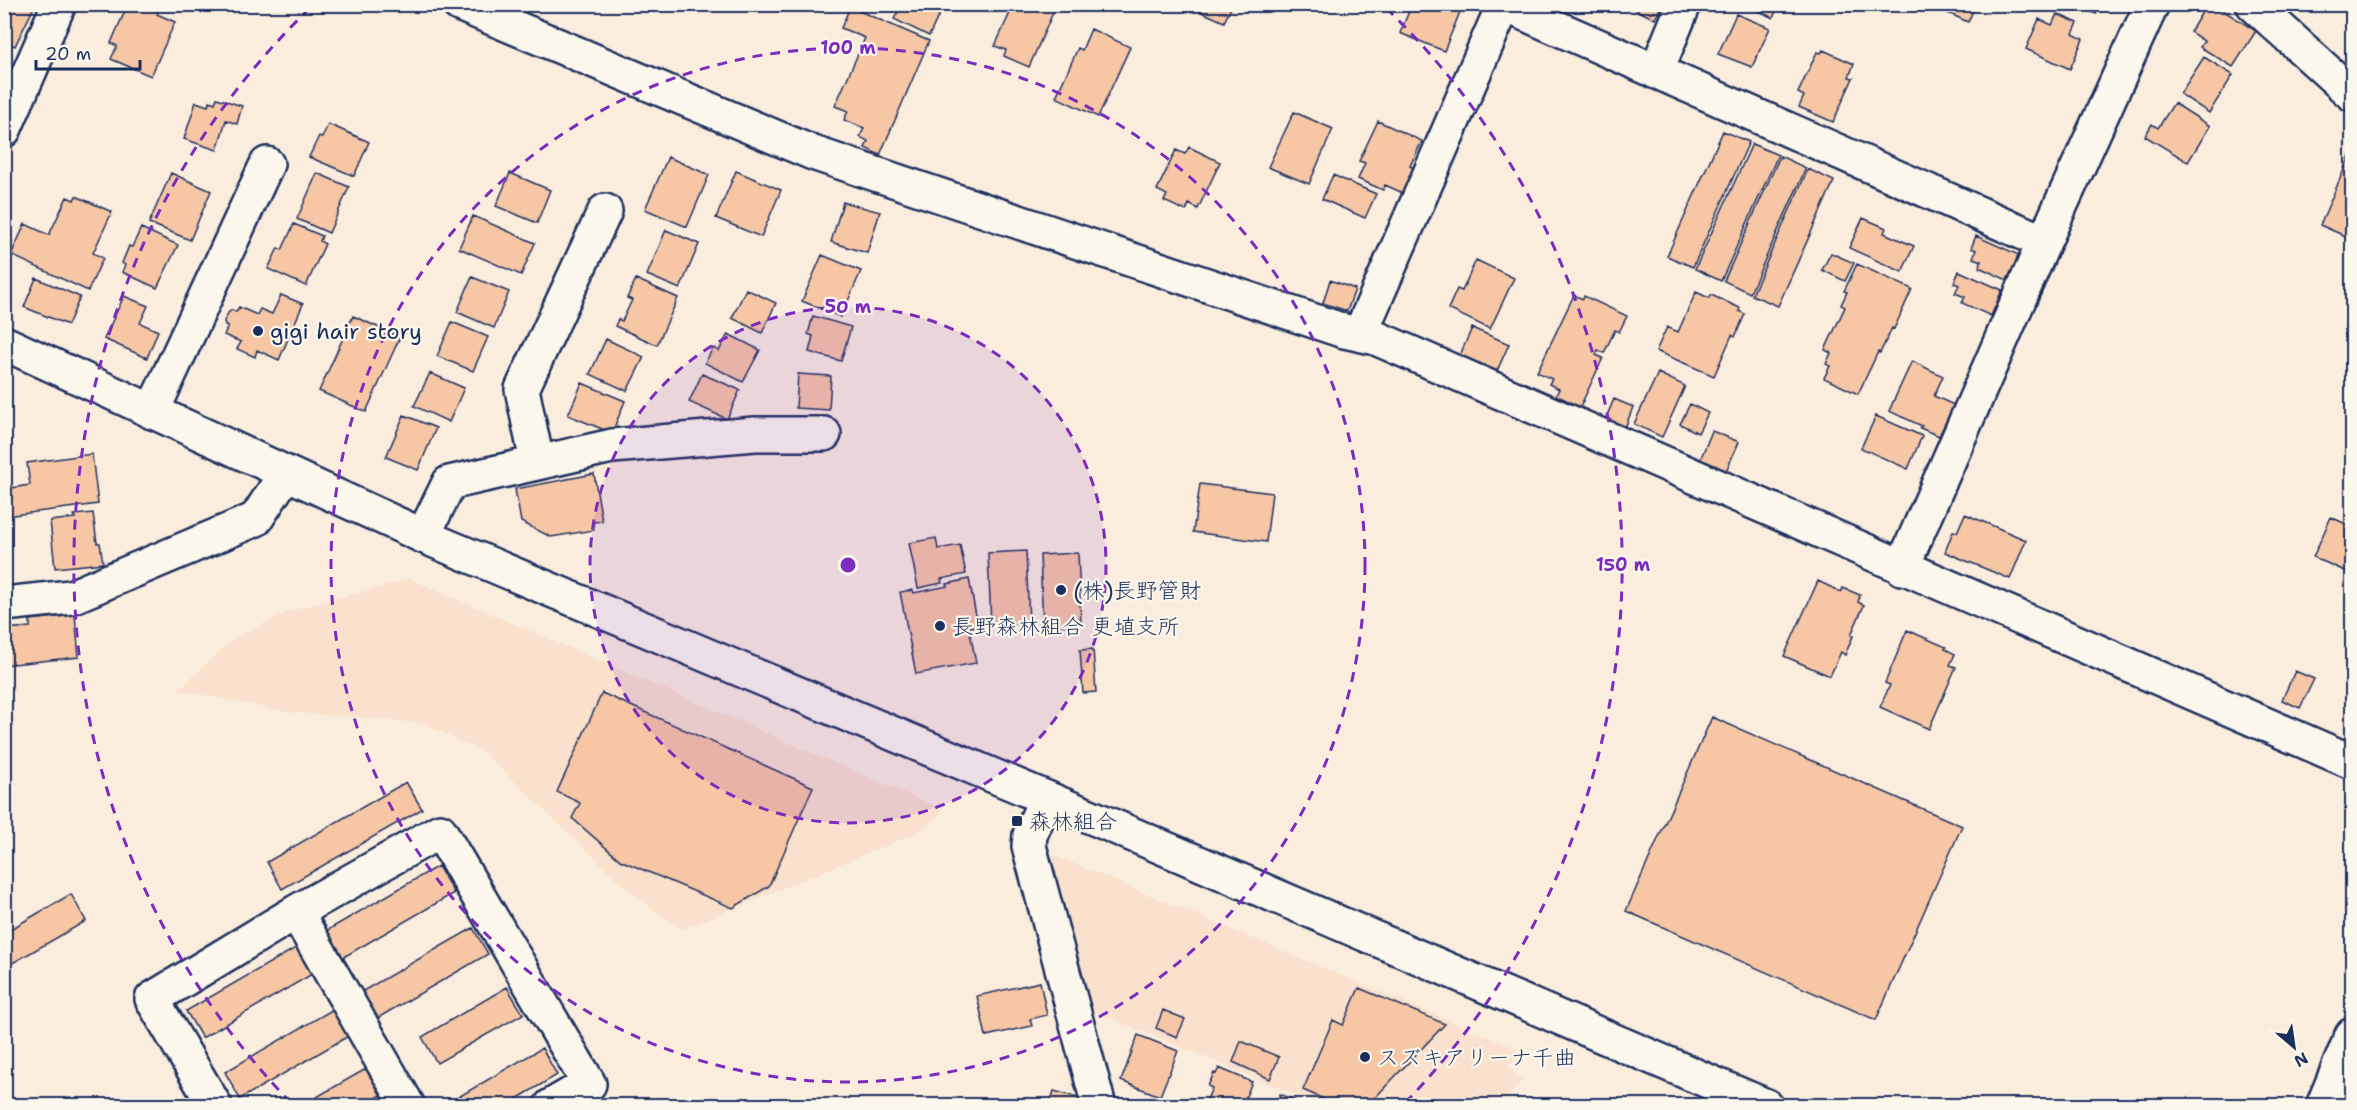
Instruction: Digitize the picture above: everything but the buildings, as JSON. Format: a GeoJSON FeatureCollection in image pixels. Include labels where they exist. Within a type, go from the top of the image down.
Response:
{"type":"FeatureCollection","features":[{"type":"Feature","properties":{"kind":"street"},"geometry":{"type":"LineString","coordinates":[[4,130],[59,4]]}},
{"type":"Feature","properties":{"kind":"street"},"geometry":{"type":"LineString","coordinates":[[459,4],[813,153],[1376,338],[2352,762]]}},
{"type":"Feature","properties":{"kind":"street"},"geometry":{"type":"LineString","coordinates":[[1656,72],[1684,4]]}},
{"type":"Feature","properties":{"kind":"street"},"geometry":{"type":"LineString","coordinates":[[1902,568],[2044,242],[2152,4]]}},
{"type":"Feature","properties":{"kind":"street"},"geometry":{"type":"LineString","coordinates":[[2253,4],[2352,94]]}},
{"type":"Feature","properties":{"kind":"street"},"geometry":{"type":"LineString","coordinates":[[1360,334],[1504,5],[2044,242]]}},
{"type":"Feature","properties":{"kind":"street"},"geometry":{"type":"LineString","coordinates":[[152,412],[267,164]]}},
{"type":"Feature","properties":{"kind":"street"},"geometry":{"type":"LineString","coordinates":[[537,462],[522,389],[605,211]]}},
{"type":"Feature","properties":{"kind":"street"},"geometry":{"type":"LineString","coordinates":[[4,343],[423,536],[1046,798],[1766,1106]]}},
{"type":"Feature","properties":{"kind":"street"},"geometry":{"type":"LineString","coordinates":[[423,536],[449,483],[612,446],[755,434],[824,434]]}},
{"type":"Feature","properties":{"kind":"street"},"geometry":{"type":"LineString","coordinates":[[4,604],[71,597],[256,519],[286,473]]}},
{"type":"Feature","properties":{"kind":"street"},"geometry":{"type":"LineString","coordinates":[[1046,798],[1030,835],[1029,846],[1099,1106]]}},
{"type":"Feature","properties":{"kind":"street"},"geometry":{"type":"LineString","coordinates":[[215,1106],[152,999],[296,912],[440,831],[588,1084],[551,1106]]}},
{"type":"Feature","properties":{"kind":"street"},"geometry":{"type":"LineString","coordinates":[[296,912],[408,1106]]}},
{"type":"Feature","properties":{"kind":"street"},"geometry":{"type":"LineString","coordinates":[[2323,1106],[2352,1035]]}},
{"type":"Feature","properties":{"kind":"shaded area"},"geometry":{"type":"Polygon","coordinates":[[[410,579],[942,809],[939,816],[916,833],[682,930],[633,894],[483,752],[422,723],[287,712],[178,690],[235,637],[292,610],[410,579]]]}},
{"type":"Feature","properties":{"kind":"shaded area"},"geometry":{"type":"Polygon","coordinates":[[[1044,851],[1517,1049],[1509,1069],[1523,1079],[1500,1105],[1321,1105],[1086,1008],[1044,851]]]}},
{"type":"Feature","properties":{"kind":"place","name":"gigi hair story"},"geometry":{"type":"Point","coordinates":[258,331]}},
{"type":"Feature","properties":{"kind":"place","name":"(株)長野管財"},"geometry":{"type":"Point","coordinates":[1061,590]}},
{"type":"Feature","properties":{"kind":"place","name":"長野森林組合 更埴支所"},"geometry":{"type":"Point","coordinates":[940,626]}},
{"type":"Feature","properties":{"kind":"place","name":"森林組合"},"geometry":{"type":"Point","coordinates":[1017,821]}},
{"type":"Feature","properties":{"kind":"place","name":"スズキアリーナ千曲"},"geometry":{"type":"Point","coordinates":[1365,1057]}}]}
